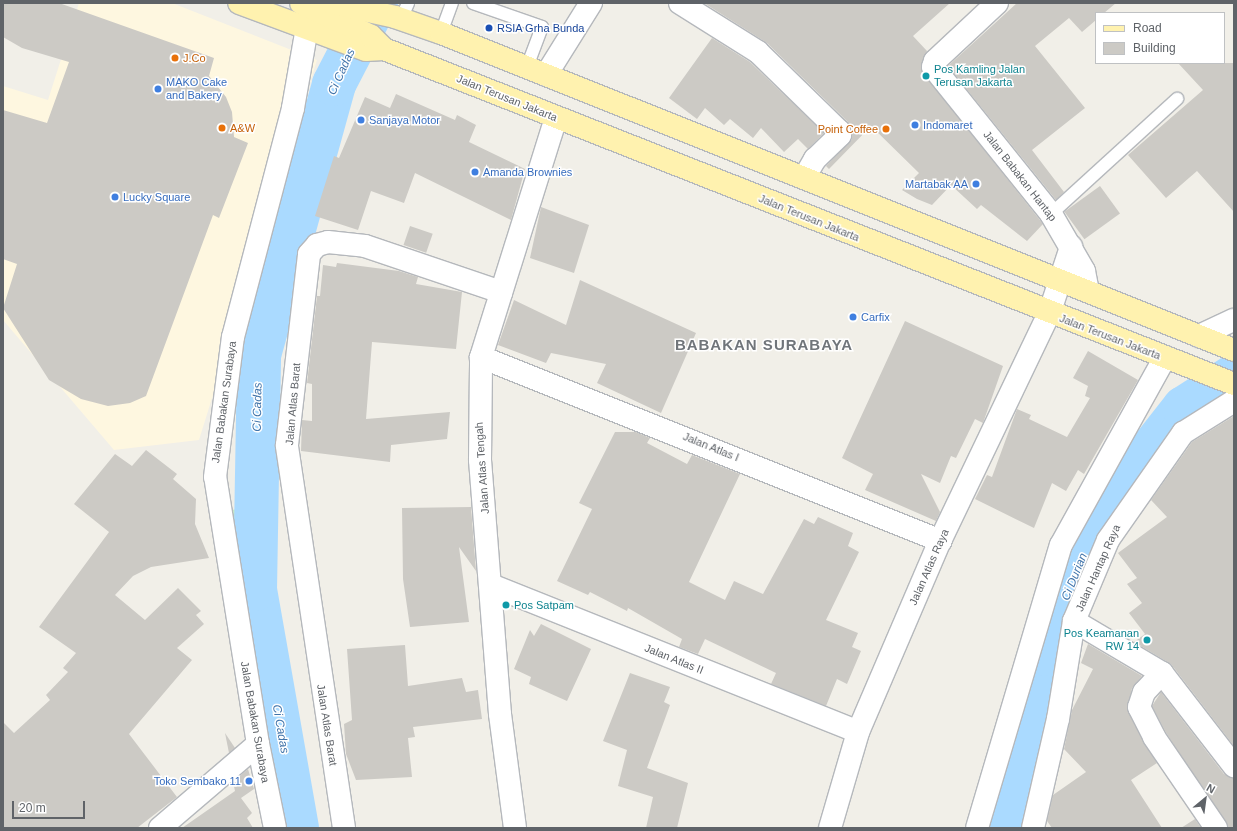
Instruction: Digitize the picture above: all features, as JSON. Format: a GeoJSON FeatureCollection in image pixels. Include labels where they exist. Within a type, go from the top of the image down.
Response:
{"type":"FeatureCollection","features":[{"type":"Feature","properties":{"kind":"main road","name":"Jalan Terusan Jakarta"},"geometry":{"type":"LineString","coordinates":[[240,3],[326,18]]}},
{"type":"Feature","properties":{"kind":"main road","name":"Jalan Terusan Jakarta"},"geometry":{"type":"LineString","coordinates":[[301,3],[374,45],[1049,314],[1168,359],[1233,389]]}},
{"type":"Feature","properties":{"kind":"main road"},"geometry":{"type":"LineString","coordinates":[[326,18],[388,10],[536,72],[1234,350]]}},
{"type":"Feature","properties":{"kind":"street"},"geometry":{"type":"LineString","coordinates":[[536,72],[591,3]]}},
{"type":"Feature","properties":{"kind":"street"},"geometry":{"type":"LineString","coordinates":[[680,3],[758,52],[839,131],[804,178]]}},
{"type":"Feature","properties":{"kind":"street","name":"Jalan Babakan Hantap"},"geometry":{"type":"LineString","coordinates":[[997,3],[934,61],[933,67],[1051,214],[1084,271],[1088,291]]}},
{"type":"Feature","properties":{"kind":"street","name":"Jalan Babakan Surabaya"},"geometry":{"type":"LineString","coordinates":[[275,828],[258,744],[215,477],[232,337],[300,80],[326,18]]}},
{"type":"Feature","properties":{"kind":"street","name":"Jalan Atlas Tengah"},"geometry":{"type":"LineString","coordinates":[[515,828],[500,714],[478,417],[481,357],[556,118]]}},
{"type":"Feature","properties":{"kind":"street","name":"Jalan Atlas Barat"},"geometry":{"type":"LineString","coordinates":[[344,828],[287,444],[309,254],[317,245],[328,242],[365,246],[501,292]]}},
{"type":"Feature","properties":{"kind":"street"},"geometry":{"type":"LineString","coordinates":[[1061,280],[1071,247]]}},
{"type":"Feature","properties":{"kind":"street","name":"Jalan Atlas Raya"},"geometry":{"type":"LineString","coordinates":[[830,828],[858,732],[940,541],[1049,314],[1061,280]]}},
{"type":"Feature","properties":{"kind":"street"},"geometry":{"type":"LineString","coordinates":[[1199,336],[1228,323]]}},
{"type":"Feature","properties":{"kind":"street","name":"Jalan Atlas I"},"geometry":{"type":"LineString","coordinates":[[481,357],[940,541]]}},
{"type":"Feature","properties":{"kind":"street"},"geometry":{"type":"LineString","coordinates":[[977,828],[1061,545],[1168,359]]}},
{"type":"Feature","properties":{"kind":"street","name":"Jalan Hantap Raya"},"geometry":{"type":"LineString","coordinates":[[1033,828],[1054,741],[1074,621],[1108,540],[1163,459],[1183,433],[1233,389]]}},
{"type":"Feature","properties":{"kind":"street","name":"Jalan Atlas II"},"geometry":{"type":"LineString","coordinates":[[491,585],[858,732]]}},
{"type":"Feature","properties":{"kind":"street"},"geometry":{"type":"LineString","coordinates":[[1074,621],[1162,672],[1234,766]]}},
{"type":"Feature","properties":{"kind":"street"},"geometry":{"type":"LineString","coordinates":[[1162,672],[1144,692],[1138,707],[1154,737],[1216,828]]}},
{"type":"Feature","properties":{"kind":"street"},"geometry":{"type":"LineString","coordinates":[[160,828],[258,744]]}},
{"type":"Feature","properties":{"kind":"lane"},"geometry":{"type":"LineString","coordinates":[[441,33],[452,3]]}},
{"type":"Feature","properties":{"kind":"lane"},"geometry":{"type":"LineString","coordinates":[[473,3],[542,27],[536,72]]}},
{"type":"Feature","properties":{"kind":"lane"},"geometry":{"type":"LineString","coordinates":[[1051,214],[1177,99]]}},
{"type":"Feature","properties":{"kind":"shaded area","name":"Lucky Square"},"geometry":{"type":"Polygon","coordinates":[[[79,3],[172,3],[317,60],[199,440],[114,450],[3,320],[3,86],[48,100],[79,3]]]}},
{"type":"Feature","properties":{"kind":"green space"},"geometry":{"type":"Polygon","coordinates":[[[239,509],[264,695],[275,751],[266,751],[231,510],[239,509]]]}},
{"type":"Feature","properties":{"kind":"building","name":"Lucky Square"},"geometry":{"type":"Polygon","coordinates":[[[3,3],[59,3],[214,58],[209,76],[226,97],[232,112],[234,137],[248,143],[219,218],[213,215],[146,396],[130,403],[108,406],[81,399],[49,380],[3,308],[17,264],[3,259],[3,110],[47,123],[69,62],[22,48],[3,37],[3,3]]]}},
{"type":"Feature","properties":{"kind":"building"},"geometry":{"type":"Polygon","coordinates":[[[704,3],[950,3],[913,36],[927,51],[921,70],[1043,224],[1027,241],[981,205],[977,209],[951,185],[932,205],[917,199],[902,190],[919,173],[871,126],[829,169],[826,166],[852,139],[848,122],[767,43],[704,3]]]}},
{"type":"Feature","properties":{"kind":"building"},"geometry":{"type":"Polygon","coordinates":[[[1017,3],[1116,3],[1105,12],[1095,12],[1095,21],[1082,32],[1069,18],[1035,46],[1085,108],[1032,150],[1064,192],[1056,200],[948,66],[1017,3]]]}},
{"type":"Feature","properties":{"kind":"building"},"geometry":{"type":"Polygon","coordinates":[[[712,38],[750,62],[824,133],[808,149],[798,139],[784,152],[761,128],[753,138],[730,119],[724,125],[705,108],[697,119],[669,98],[712,38]]]}},
{"type":"Feature","properties":{"kind":"building"},"geometry":{"type":"Polygon","coordinates":[[[1234,63],[1234,212],[1197,171],[1166,198],[1128,155],[1203,90],[1179,64],[1234,63]]]}},
{"type":"Feature","properties":{"kind":"building"},"geometry":{"type":"Polygon","coordinates":[[[396,94],[455,120],[457,115],[476,125],[469,142],[525,169],[511,220],[415,173],[404,203],[371,191],[358,230],[315,216],[334,156],[339,158],[365,97],[390,108],[396,94]]]}},
{"type":"Feature","properties":{"kind":"building"},"geometry":{"type":"Polygon","coordinates":[[[1100,186],[1120,214],[1084,239],[1064,212],[1100,186]]]}},
{"type":"Feature","properties":{"kind":"building"},"geometry":{"type":"Polygon","coordinates":[[[541,207],[589,225],[574,273],[530,258],[541,207]]]}},
{"type":"Feature","properties":{"kind":"building"},"geometry":{"type":"Polygon","coordinates":[[[410,226],[433,234],[426,253],[403,245],[410,226]]]}},
{"type":"Feature","properties":{"kind":"building"},"geometry":{"type":"Polygon","coordinates":[[[337,263],[399,271],[418,277],[416,284],[462,292],[456,349],[372,342],[366,419],[450,412],[447,439],[391,445],[390,462],[301,451],[302,420],[312,421],[312,384],[307,383],[317,296],[320,296],[323,265],[336,267],[337,263]]]}},
{"type":"Feature","properties":{"kind":"building"},"geometry":{"type":"Polygon","coordinates":[[[580,280],[696,333],[661,413],[597,383],[606,364],[551,353],[546,363],[498,345],[514,300],[566,325],[580,280]]]}},
{"type":"Feature","properties":{"kind":"building"},"geometry":{"type":"Polygon","coordinates":[[[905,321],[1003,366],[983,423],[975,419],[956,458],[951,456],[940,483],[921,474],[940,512],[936,521],[865,490],[873,474],[842,458],[905,321]]]}},
{"type":"Feature","properties":{"kind":"building"},"geometry":{"type":"Polygon","coordinates":[[[1088,351],[1138,380],[1084,474],[1078,470],[1066,491],[1052,483],[1034,528],[975,499],[987,475],[992,477],[1017,409],[1031,415],[1029,419],[1067,437],[1090,398],[1085,396],[1088,386],[1073,378],[1088,351]]]}},
{"type":"Feature","properties":{"kind":"building"},"geometry":{"type":"Polygon","coordinates":[[[1234,416],[1234,746],[1171,664],[1134,642],[1145,634],[1129,613],[1142,603],[1127,584],[1137,578],[1118,553],[1167,517],[1151,500],[1192,442],[1234,416]]]}},
{"type":"Feature","properties":{"kind":"building"},"geometry":{"type":"Polygon","coordinates":[[[615,432],[636,432],[650,438],[647,443],[687,464],[692,455],[740,474],[689,582],[725,600],[734,581],[763,594],[804,519],[814,524],[818,517],[853,533],[848,546],[859,552],[826,620],[858,633],[852,647],[861,651],[847,684],[837,679],[826,706],[771,684],[776,673],[705,639],[698,654],[679,647],[682,639],[628,608],[627,611],[590,592],[588,595],[557,581],[592,509],[579,503],[615,432]]]}},
{"type":"Feature","properties":{"kind":"building"},"geometry":{"type":"Polygon","coordinates":[[[146,450],[177,474],[173,479],[196,499],[195,524],[209,558],[151,567],[133,576],[115,595],[145,620],[178,588],[201,611],[196,615],[204,624],[177,648],[192,660],[129,734],[177,797],[137,828],[3,828],[3,722],[14,733],[50,700],[46,695],[68,672],[63,668],[76,653],[39,627],[109,532],[74,504],[115,454],[132,466],[146,450]]]}},
{"type":"Feature","properties":{"kind":"building"},"geometry":{"type":"Polygon","coordinates":[[[471,507],[476,571],[459,547],[469,622],[410,627],[403,579],[402,508],[471,507]]]}},
{"type":"Feature","properties":{"kind":"building"},"geometry":{"type":"Polygon","coordinates":[[[541,624],[591,649],[567,701],[529,684],[531,677],[514,669],[530,630],[534,636],[541,624]]]}},
{"type":"Feature","properties":{"kind":"building"},"geometry":{"type":"Polygon","coordinates":[[[1088,644],[1142,676],[1132,688],[1128,712],[1157,763],[1131,780],[1162,828],[1052,828],[1047,821],[1053,795],[1086,772],[1064,749],[1072,710],[1093,669],[1081,663],[1088,644]]]}},
{"type":"Feature","properties":{"kind":"building"},"geometry":{"type":"Polygon","coordinates":[[[405,645],[408,686],[462,678],[466,692],[478,690],[482,719],[413,727],[415,737],[408,738],[412,777],[356,780],[346,754],[344,724],[352,720],[347,649],[405,645]]]}},
{"type":"Feature","properties":{"kind":"building"},"geometry":{"type":"Polygon","coordinates":[[[630,673],[670,687],[664,702],[670,705],[647,768],[688,783],[677,828],[646,828],[653,797],[618,786],[627,750],[603,741],[630,673]]]}},
{"type":"Feature","properties":{"kind":"building"},"geometry":{"type":"Polygon","coordinates":[[[1161,692],[1224,774],[1234,778],[1234,828],[1228,828],[1165,731],[1152,706],[1161,692]]]}},
{"type":"Feature","properties":{"kind":"building"},"geometry":{"type":"Polygon","coordinates":[[[225,733],[235,748],[229,753],[225,733]]]}},
{"type":"Feature","properties":{"kind":"building"},"geometry":{"type":"Polygon","coordinates":[[[248,769],[254,789],[241,798],[252,813],[247,818],[253,828],[182,828],[235,791],[233,782],[248,769]]]}},
{"type":"Feature","properties":{"kind":"building"},"geometry":{"type":"Polygon","coordinates":[[[1195,819],[1201,828],[1181,828],[1195,819]]]}},
{"type":"Feature","properties":{"kind":"waterway","name":"Ci Cadas"},"geometry":{"type":"LineString","coordinates":[[297,828],[255,589],[259,355],[334,84],[376,3]]}},
{"type":"Feature","properties":{"kind":"waterway","name":"Ci Durian"},"geometry":{"type":"LineString","coordinates":[[1000,828],[1045,654],[1100,515],[1184,408],[1234,376]]}},
{"type":"Feature","properties":{"kind":"place","name":"RSIA Grha Bunda"},"geometry":{"type":"Point","coordinates":[489,28]}},
{"type":"Feature","properties":{"kind":"place","name":"J.Co"},"geometry":{"type":"Point","coordinates":[175,58]}},
{"type":"Feature","properties":{"kind":"place","name":"Pos Kamling Jalan Terusan Jakarta"},"geometry":{"type":"Point","coordinates":[926,76]}},
{"type":"Feature","properties":{"kind":"place","name":"MAKO Cake and Bakery"},"geometry":{"type":"Point","coordinates":[158,89]}},
{"type":"Feature","properties":{"kind":"place","name":"Sanjaya Motor"},"geometry":{"type":"Point","coordinates":[361,120]}},
{"type":"Feature","properties":{"kind":"place","name":"Indomaret"},"geometry":{"type":"Point","coordinates":[915,125]}},
{"type":"Feature","properties":{"kind":"place","name":"A&W"},"geometry":{"type":"Point","coordinates":[222,128]}},
{"type":"Feature","properties":{"kind":"place","name":"Point Coffee"},"geometry":{"type":"Point","coordinates":[886,129]}},
{"type":"Feature","properties":{"kind":"place","name":"Amanda Brownies"},"geometry":{"type":"Point","coordinates":[475,172]}},
{"type":"Feature","properties":{"kind":"place","name":"Martabak AA"},"geometry":{"type":"Point","coordinates":[976,184]}},
{"type":"Feature","properties":{"kind":"place","name":"Lucky Square"},"geometry":{"type":"Point","coordinates":[115,197]}},
{"type":"Feature","properties":{"kind":"place","name":"Carfix"},"geometry":{"type":"Point","coordinates":[853,317]}},
{"type":"Feature","properties":{"kind":"place","name":"Pos Satpam"},"geometry":{"type":"Point","coordinates":[506,605]}},
{"type":"Feature","properties":{"kind":"place","name":"Pos Keamanan RW 14"},"geometry":{"type":"Point","coordinates":[1147,640]}},
{"type":"Feature","properties":{"kind":"place","name":"Toko Sembako 11"},"geometry":{"type":"Point","coordinates":[249,781]}},
{"type":"Feature","properties":{"kind":"district","name":"BABAKAN SURABAYA"},"geometry":{"type":"Point","coordinates":[764,345]}}]}
